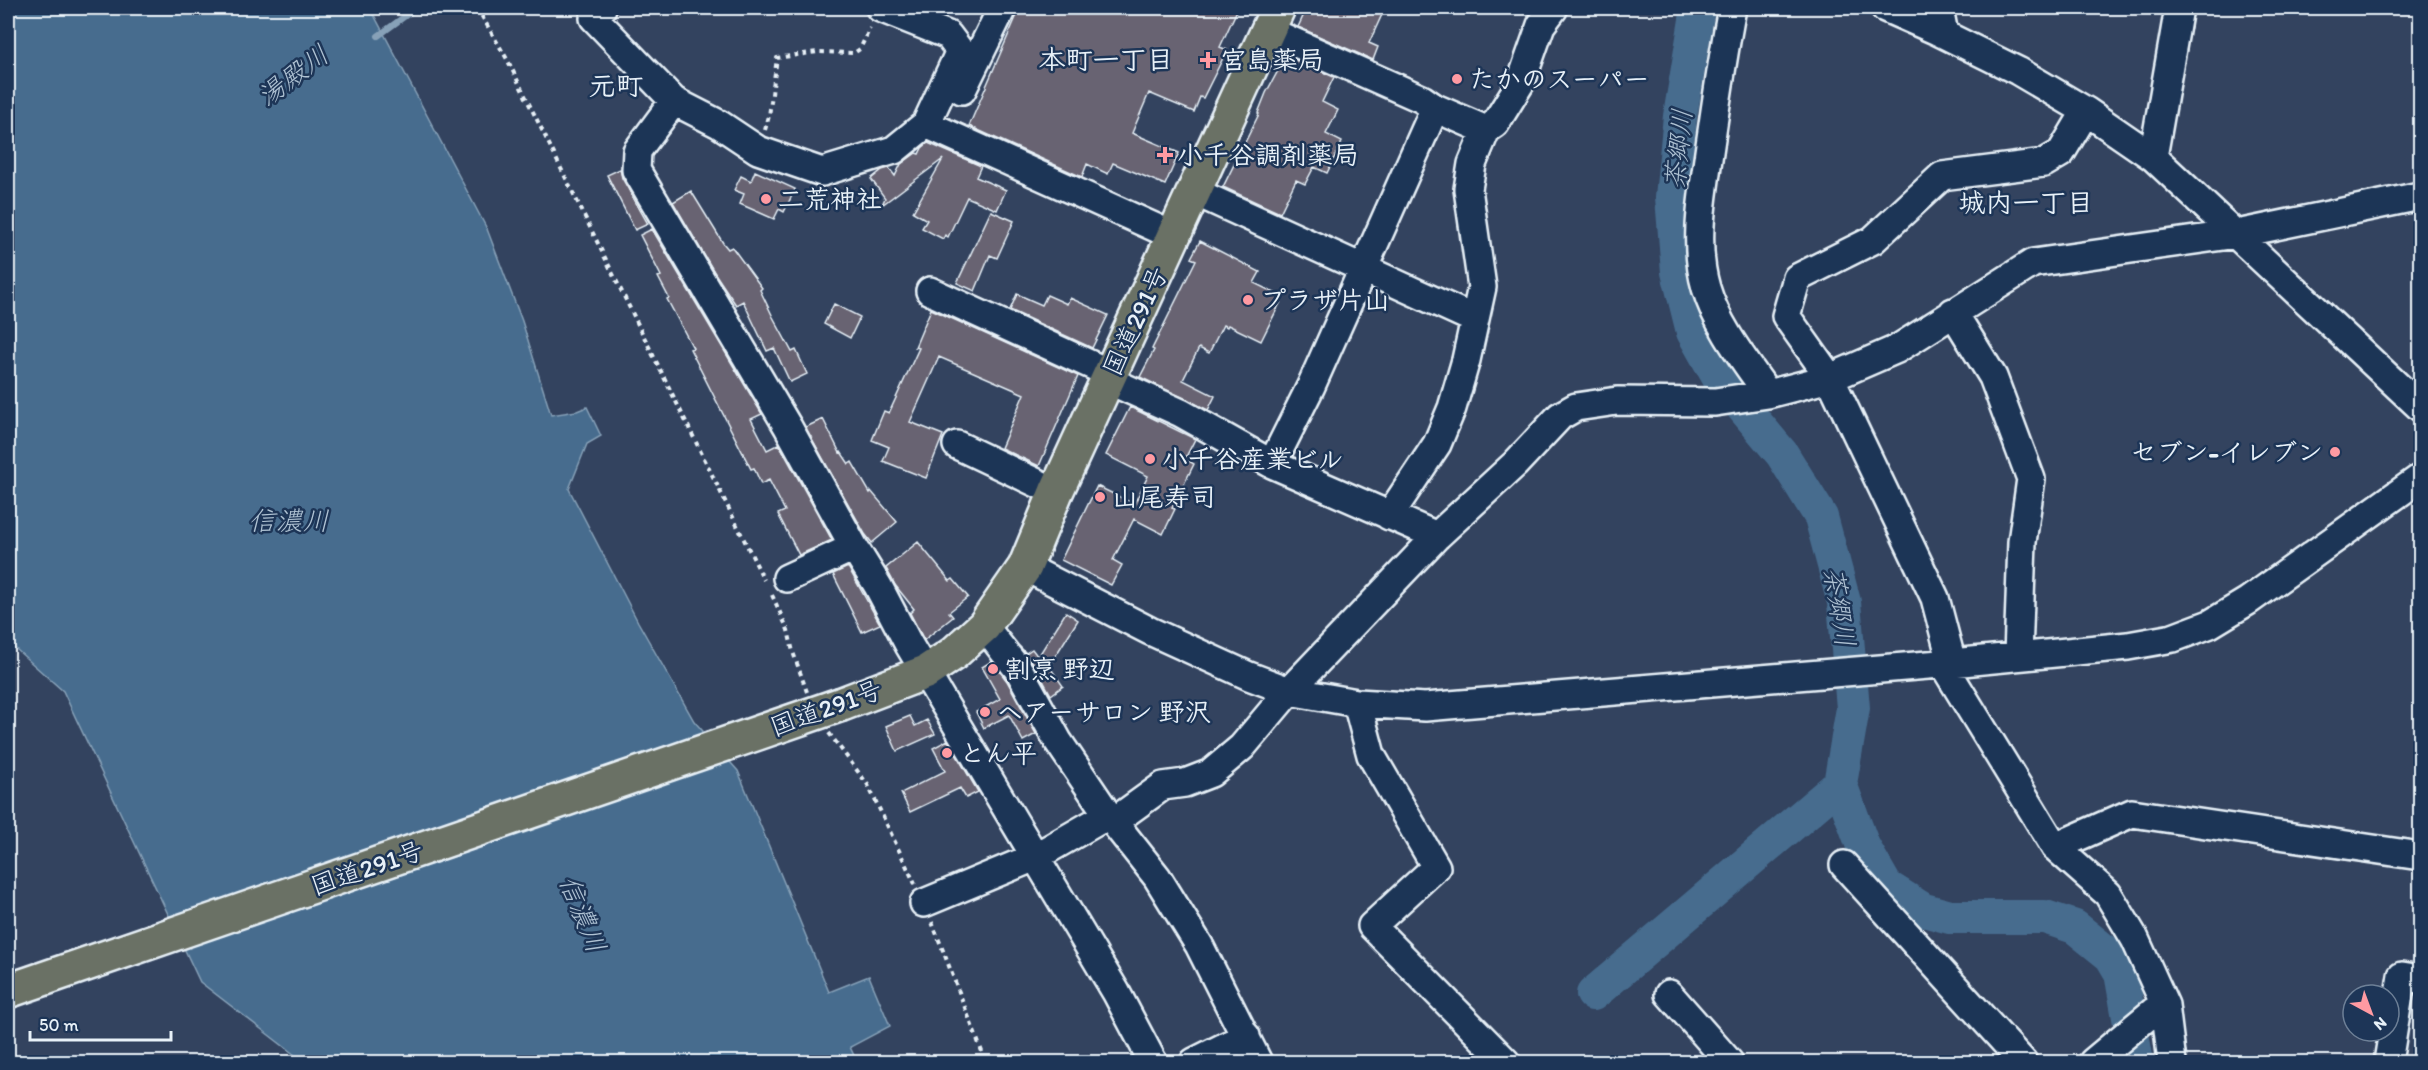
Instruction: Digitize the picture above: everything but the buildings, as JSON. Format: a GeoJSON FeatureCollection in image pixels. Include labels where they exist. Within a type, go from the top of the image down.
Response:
{"type":"FeatureCollection","features":[{"type":"Feature","properties":{"kind":"highway","name":"国道291号"},"geometry":{"type":"LineString","coordinates":[[8,991],[835,718],[926,672],[953,654],[984,626],[1025,567],[1056,492],[1273,19]]}},
{"type":"Feature","properties":{"kind":"street"},"geometry":{"type":"LineString","coordinates":[[592,11],[674,101],[719,124],[758,150],[822,172],[894,150],[935,128],[1002,8]]}},
{"type":"Feature","properties":{"kind":"street"},"geometry":{"type":"LineString","coordinates":[[1389,516],[1441,435],[1452,408],[1466,360],[1482,287],[1468,189],[1472,164],[1486,130],[1495,124],[1521,82],[1541,25],[1554,8]]}},
{"type":"Feature","properties":{"kind":"street"},"geometry":{"type":"LineString","coordinates":[[1732,8],[1720,71],[1702,208],[1701,265],[1706,289],[1721,322],[1761,395]]}},
{"type":"Feature","properties":{"kind":"street"},"geometry":{"type":"LineString","coordinates":[[1884,8],[1944,34],[2018,71],[2086,111],[2153,157],[2421,407]]}},
{"type":"Feature","properties":{"kind":"street"},"geometry":{"type":"LineString","coordinates":[[1939,8],[1944,34]]}},
{"type":"Feature","properties":{"kind":"street"},"geometry":{"type":"LineString","coordinates":[[2153,157],[2179,8]]}},
{"type":"Feature","properties":{"kind":"street"},"geometry":{"type":"LineString","coordinates":[[877,13],[948,34],[960,51],[935,128]]}},
{"type":"Feature","properties":{"kind":"street"},"geometry":{"type":"LineString","coordinates":[[1273,19],[1435,108],[1486,130]]}},
{"type":"Feature","properties":{"kind":"street"},"geometry":{"type":"LineString","coordinates":[[674,101],[637,151],[636,170],[788,427],[926,672],[1116,992],[1153,1062]]}},
{"type":"Feature","properties":{"kind":"street"},"geometry":{"type":"LineString","coordinates":[[1272,464],[1311,386],[1362,267],[1435,108]]}},
{"type":"Feature","properties":{"kind":"street"},"geometry":{"type":"LineString","coordinates":[[2086,111],[2061,153],[2044,163],[1942,176],[1874,240],[1797,278],[1786,316],[1830,378],[1935,598],[1947,663],[2055,847],[2108,894],[2135,939],[2159,1009],[2172,1062]]}},
{"type":"Feature","properties":{"kind":"street"},"geometry":{"type":"LineString","coordinates":[[935,128],[1174,236]]}},
{"type":"Feature","properties":{"kind":"street"},"geometry":{"type":"LineString","coordinates":[[1193,191],[1474,319]]}},
{"type":"Feature","properties":{"kind":"street"},"geometry":{"type":"LineString","coordinates":[[924,903],[1035,856],[1111,818],[1163,786],[1185,783],[1211,773],[1242,747],[1289,691],[1437,536],[1515,464],[1560,416],[1576,407],[1617,401],[1715,402],[1761,395],[1830,378],[1897,349],[2033,263],[2237,234],[2421,196]]}},
{"type":"Feature","properties":{"kind":"street"},"geometry":{"type":"LineString","coordinates":[[930,291],[1181,413],[1272,464],[1437,536]]}},
{"type":"Feature","properties":{"kind":"street"},"geometry":{"type":"LineString","coordinates":[[1953,312],[1993,377],[2031,479],[2022,542],[2018,656]]}},
{"type":"Feature","properties":{"kind":"street"},"geometry":{"type":"LineString","coordinates":[[957,445],[1056,492]]}},
{"type":"Feature","properties":{"kind":"street"},"geometry":{"type":"LineString","coordinates":[[1025,567],[1150,631],[1249,676],[1289,691],[1356,703],[1425,707],[1906,667],[2128,646],[2173,638],[2210,624],[2248,601],[2421,478]]}},
{"type":"Feature","properties":{"kind":"street"},"geometry":{"type":"LineString","coordinates":[[787,578],[854,547]]}},
{"type":"Feature","properties":{"kind":"street"},"geometry":{"type":"LineString","coordinates":[[984,626],[1020,672],[1058,741],[1111,818],[1157,877],[1200,945],[1258,1062]]}},
{"type":"Feature","properties":{"kind":"street"},"geometry":{"type":"LineString","coordinates":[[1356,703],[1371,755],[1436,867],[1372,926],[1506,1062]]}},
{"type":"Feature","properties":{"kind":"street"},"geometry":{"type":"LineString","coordinates":[[2055,847],[2132,813],[2421,856]]}},
{"type":"Feature","properties":{"kind":"street"},"geometry":{"type":"LineString","coordinates":[[1844,865],[2023,1062]]}},
{"type":"Feature","properties":{"kind":"street"},"geometry":{"type":"LineString","coordinates":[[2388,1062],[2402,976],[2421,979]]}},
{"type":"Feature","properties":{"kind":"street"},"geometry":{"type":"LineString","coordinates":[[1669,994],[1729,1062]]}},
{"type":"Feature","properties":{"kind":"street"},"geometry":{"type":"LineString","coordinates":[[2098,1059],[2159,1009]]}},
{"type":"Feature","properties":{"kind":"street"},"geometry":{"type":"LineString","coordinates":[[1194,1062],[1246,1036]]}},
{"type":"Feature","properties":{"kind":"path"},"geometry":{"type":"LineString","coordinates":[[477,8],[507,59],[711,470],[788,630],[808,695]]}},
{"type":"Feature","properties":{"kind":"path"},"geometry":{"type":"LineString","coordinates":[[758,150],[769,116],[777,58],[817,52],[854,53],[860,49],[877,13]]}},
{"type":"Feature","properties":{"kind":"path"},"geometry":{"type":"LineString","coordinates":[[835,718],[924,903],[986,1062]]}},
{"type":"Feature","properties":{"kind":"water","name":"信濃川"},"geometry":{"type":"Polygon","coordinates":[[[8,8],[366,8],[375,17],[487,229],[522,321],[551,415],[587,407],[601,436],[587,444],[569,489],[638,622],[694,721],[738,771],[829,992],[869,976],[890,1026],[850,1047],[857,1062],[304,1062],[200,982],[63,691],[8,642],[8,8]]]}},
{"type":"Feature","properties":{"kind":"waterway","name":"湯殿川"},"geometry":{"type":"LineString","coordinates":[[378,36],[416,8]]}},
{"type":"Feature","properties":{"kind":"waterway","name":"茶郷川"},"geometry":{"type":"LineString","coordinates":[[1698,8],[1680,116],[1672,197],[1678,272],[1693,332],[1720,380],[1782,454],[1821,517],[1844,602],[1853,708],[1840,784],[1863,846],[1886,886],[1924,910],[1950,917],[2045,917],[2075,927],[2111,956],[2121,973],[2137,1062]]}},
{"type":"Feature","properties":{"kind":"waterway"},"geometry":{"type":"LineString","coordinates":[[1593,994],[1840,784]]}},
{"type":"Feature","properties":{"kind":"place","name":"宮島薬局"},"geometry":{"type":"Point","coordinates":[1208,60]}},
{"type":"Feature","properties":{"kind":"place","name":"たかのスーパー"},"geometry":{"type":"Point","coordinates":[1457,79]}},
{"type":"Feature","properties":{"kind":"place","name":"小千谷調剤薬局"},"geometry":{"type":"Point","coordinates":[1165,155]}},
{"type":"Feature","properties":{"kind":"place","name":"二荒神社"},"geometry":{"type":"Point","coordinates":[766,199]}},
{"type":"Feature","properties":{"kind":"place","name":"プラザ片山"},"geometry":{"type":"Point","coordinates":[1248,300]}},
{"type":"Feature","properties":{"kind":"place","name":"セブン-イレブン"},"geometry":{"type":"Point","coordinates":[2335,452]}},
{"type":"Feature","properties":{"kind":"place","name":"小千谷産業ビル"},"geometry":{"type":"Point","coordinates":[1150,459]}},
{"type":"Feature","properties":{"kind":"place","name":"山尾寿司"},"geometry":{"type":"Point","coordinates":[1100,497]}},
{"type":"Feature","properties":{"kind":"place","name":"割烹 野辺"},"geometry":{"type":"Point","coordinates":[993,669]}},
{"type":"Feature","properties":{"kind":"place","name":"ヘアーサロン 野沢"},"geometry":{"type":"Point","coordinates":[985,712]}},
{"type":"Feature","properties":{"kind":"place","name":"とん平"},"geometry":{"type":"Point","coordinates":[947,753]}},
{"type":"Feature","properties":{"kind":"district","name":"本町一丁目"},"geometry":{"type":"Point","coordinates":[1106,59]}},
{"type":"Feature","properties":{"kind":"district","name":"元町"},"geometry":{"type":"Point","coordinates":[616,85]}},
{"type":"Feature","properties":{"kind":"district","name":"城内一丁目"},"geometry":{"type":"Point","coordinates":[2026,202]}}]}
